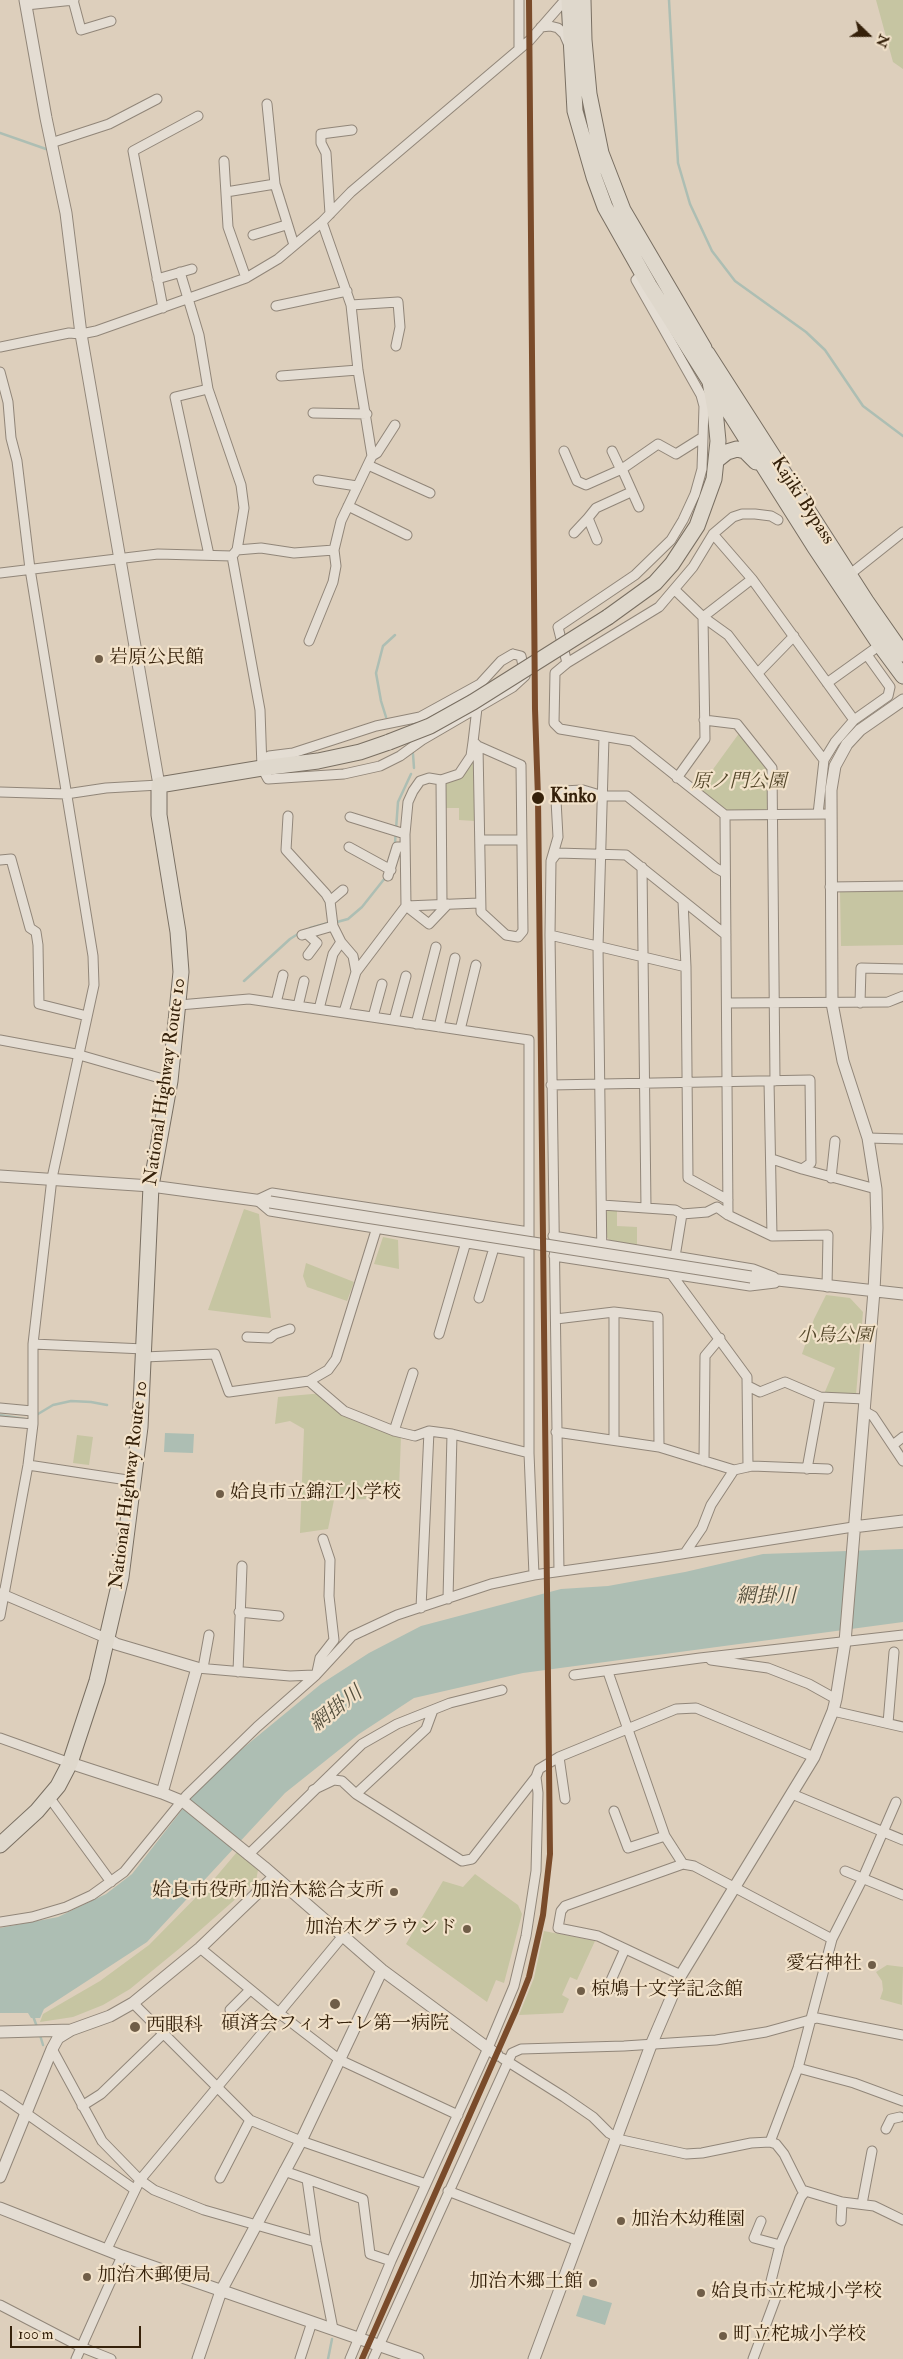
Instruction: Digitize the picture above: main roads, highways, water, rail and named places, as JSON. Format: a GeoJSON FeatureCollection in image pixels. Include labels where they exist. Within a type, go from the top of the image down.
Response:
{"type":"FeatureCollection","features":[{"type":"Feature","properties":{"kind":"highway"},"geometry":{"type":"LineString","coordinates":[[569,0],[570,48],[575,111],[594,177],[605,207],[708,377]]}},
{"type":"Feature","properties":{"kind":"highway"},"geometry":{"type":"LineString","coordinates":[[583,0],[584,40],[589,94],[601,153],[650,279],[704,348],[717,427],[717,460]]}},
{"type":"Feature","properties":{"kind":"highway","name":"Kajiki Bypass"},"geometry":{"type":"LineString","coordinates":[[704,348],[849,575],[903,654]]}},
{"type":"Feature","properties":{"kind":"highway","name":"Kajiki Bypass"},"geometry":{"type":"LineString","coordinates":[[708,377],[880,645],[903,676]]}},
{"type":"Feature","properties":{"kind":"highway"},"geometry":{"type":"LineString","coordinates":[[717,460],[731,450],[741,450],[772,479]]}},
{"type":"Feature","properties":{"kind":"highway","name":"National Highway Route 10"},"geometry":{"type":"LineString","coordinates":[[0,1845],[37,1811],[49,1797],[58,1786],[70,1763],[83,1726],[108,1638],[120,1577],[140,1426],[152,1186],[170,1081],[181,972],[179,940],[159,815],[159,785],[318,761],[360,752],[430,726],[473,702],[608,618],[655,583],[672,564],[701,518],[710,494],[717,460]]}},
{"type":"Feature","properties":{"kind":"water"},"geometry":{"type":"Polygon","coordinates":[[[165,1433],[194,1434],[193,1453],[164,1452],[165,1433]]]}},
{"type":"Feature","properties":{"kind":"water","name":"網掛川"},"geometry":{"type":"Polygon","coordinates":[[[903,1549],[903,1622],[523,1673],[414,1698],[359,1734],[285,1793],[147,1942],[44,2009],[40,2018],[31,2018],[28,2013],[0,2013],[0,1928],[58,1917],[106,1894],[132,1874],[195,1793],[231,1758],[321,1684],[369,1653],[421,1626],[561,1589],[608,1586],[685,1572],[763,1554],[903,1549]]]}},
{"type":"Feature","properties":{"kind":"water"},"geometry":{"type":"Polygon","coordinates":[[[583,2295],[612,2303],[605,2325],[576,2316],[583,2295]]]}},
{"type":"Feature","properties":{"kind":"waterway"},"geometry":{"type":"LineString","coordinates":[[669,0],[678,163],[690,204],[712,251],[735,281],[806,332],[825,350],[863,406],[903,436]]}},
{"type":"Feature","properties":{"kind":"waterway"},"geometry":{"type":"LineString","coordinates":[[0,133],[46,149]]}},
{"type":"Feature","properties":{"kind":"waterway"},"geometry":{"type":"LineString","coordinates":[[386,717],[376,673],[383,646],[395,635]]}},
{"type":"Feature","properties":{"kind":"waterway"},"geometry":{"type":"LineString","coordinates":[[413,754],[414,768]]}},
{"type":"Feature","properties":{"kind":"waterway"},"geometry":{"type":"LineString","coordinates":[[395,843],[398,802],[411,774]]}},
{"type":"Feature","properties":{"kind":"waterway"},"geometry":{"type":"LineString","coordinates":[[337,922],[348,919],[362,907],[385,878]]}},
{"type":"Feature","properties":{"kind":"waterway"},"geometry":{"type":"LineString","coordinates":[[310,928],[328,923]]}},
{"type":"Feature","properties":{"kind":"waterway"},"geometry":{"type":"LineString","coordinates":[[244,981],[290,939],[301,932]]}},
{"type":"Feature","properties":{"kind":"waterway"},"geometry":{"type":"LineString","coordinates":[[38,1414],[53,1405],[71,1401],[107,1405]]}},
{"type":"Feature","properties":{"kind":"waterway"},"geometry":{"type":"LineString","coordinates":[[0,1415],[25,1419]]}},
{"type":"Feature","properties":{"kind":"waterway"},"geometry":{"type":"LineString","coordinates":[[33,2016],[37,2027]]}},
{"type":"Feature","properties":{"kind":"waterway"},"geometry":{"type":"LineString","coordinates":[[40,2035],[43,2045]]}},
{"type":"Feature","properties":{"kind":"waterway"},"geometry":{"type":"LineString","coordinates":[[328,2359],[332,2339]]}},
{"type":"Feature","properties":{"kind":"place","name":"岩原公民館"},"geometry":{"type":"Point","coordinates":[99,659]}},
{"type":"Feature","properties":{"kind":"place","name":"Kinko"},"geometry":{"type":"Point","coordinates":[538,798]}},
{"type":"Feature","properties":{"kind":"place","name":"姶良市立錦江小学校"},"geometry":{"type":"Point","coordinates":[220,1494]}},
{"type":"Feature","properties":{"kind":"place","name":"姶良市役所 加治木総合支所"},"geometry":{"type":"Point","coordinates":[394,1892]}},
{"type":"Feature","properties":{"kind":"place","name":"加治木グラウンド"},"geometry":{"type":"Point","coordinates":[467,1929]}},
{"type":"Feature","properties":{"kind":"place","name":"愛宕神社"},"geometry":{"type":"Point","coordinates":[872,1965]}},
{"type":"Feature","properties":{"kind":"place","name":"椋鳩十文学記念館"},"geometry":{"type":"Point","coordinates":[581,1991]}},
{"type":"Feature","properties":{"kind":"place","name":"碩済会フィオーレ第一病院"},"geometry":{"type":"Point","coordinates":[335,2004]}},
{"type":"Feature","properties":{"kind":"place","name":"西眼科"},"geometry":{"type":"Point","coordinates":[135,2027]}},
{"type":"Feature","properties":{"kind":"place","name":"加治木幼稚園"},"geometry":{"type":"Point","coordinates":[621,2221]}},
{"type":"Feature","properties":{"kind":"place","name":"加治木郵便局"},"geometry":{"type":"Point","coordinates":[87,2277]}},
{"type":"Feature","properties":{"kind":"place","name":"加治木郷土館"},"geometry":{"type":"Point","coordinates":[593,2283]}},
{"type":"Feature","properties":{"kind":"place","name":"姶良市立柁城小学校"},"geometry":{"type":"Point","coordinates":[701,2293]}},
{"type":"Feature","properties":{"kind":"place","name":"町立柁城小学校"},"geometry":{"type":"Point","coordinates":[723,2336]}},
{"type":"Feature","properties":{"kind":"park label","name":"原ノ門公園"},"geometry":{"type":"Point","coordinates":[739,783]}},
{"type":"Feature","properties":{"kind":"park label","name":"小烏公園"},"geometry":{"type":"Point","coordinates":[835,1337]}}]}
